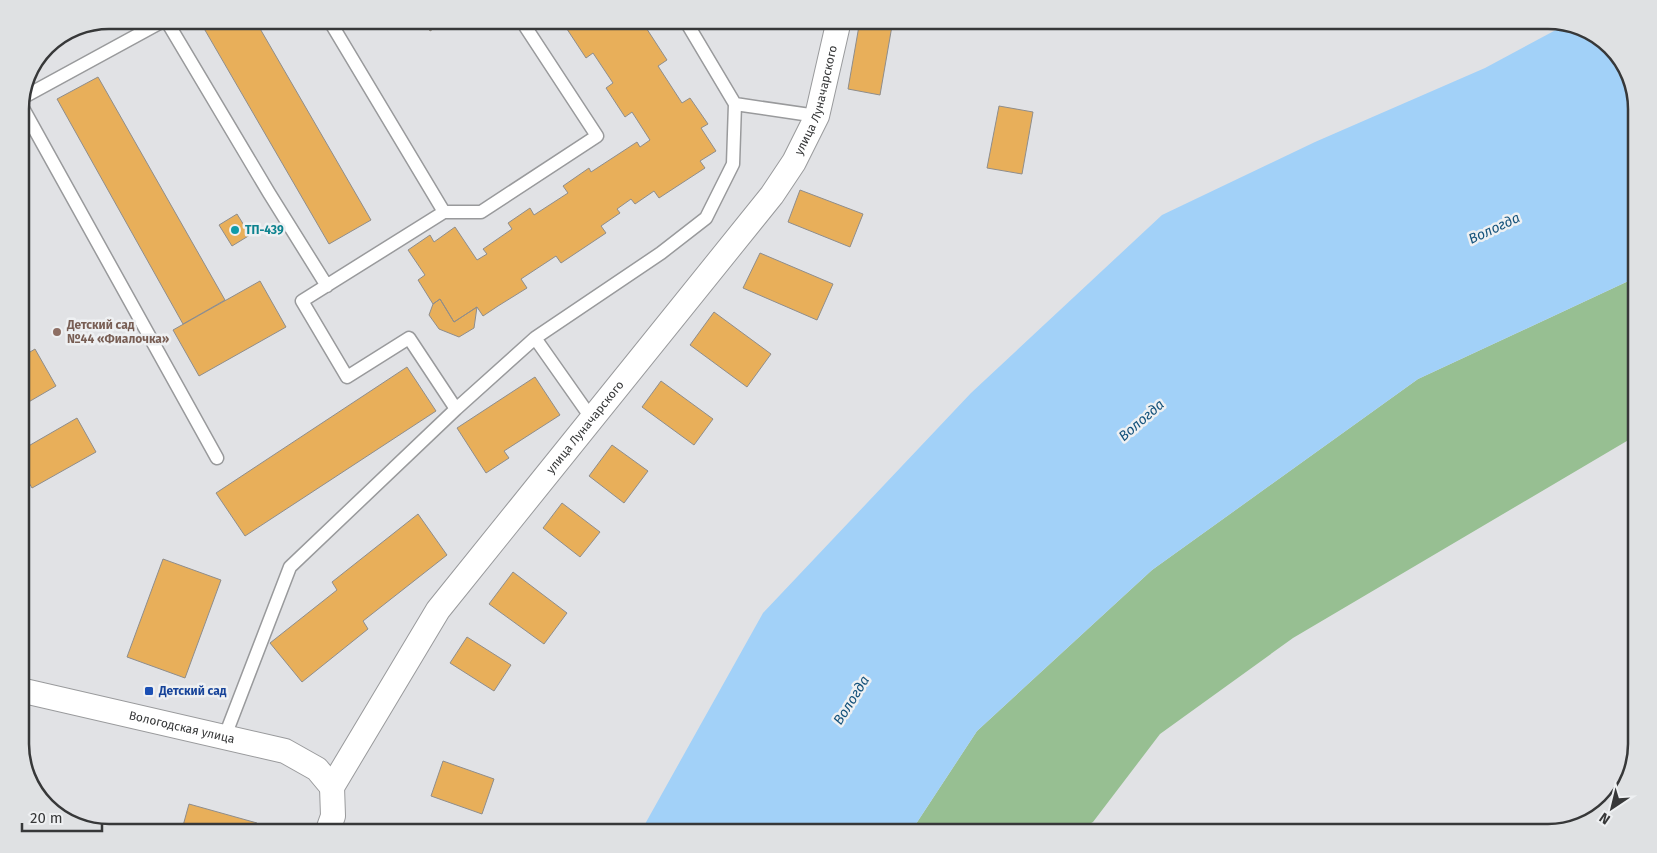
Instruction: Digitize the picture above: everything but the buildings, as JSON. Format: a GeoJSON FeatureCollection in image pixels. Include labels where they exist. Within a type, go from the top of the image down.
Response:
{"type":"FeatureCollection","features":[{"type":"Feature","properties":{"kind":"street","name":"улица Луначарского"},"geometry":{"type":"LineString","coordinates":[[332,787],[438,610],[772,195],[794,162],[817,116],[836,29]]}},
{"type":"Feature","properties":{"kind":"street","name":"Вологодская улица"},"geometry":{"type":"LineString","coordinates":[[29,692],[286,751],[317,769],[332,787]]}},
{"type":"Feature","properties":{"kind":"street"},"geometry":{"type":"LineString","coordinates":[[330,824],[332,816],[332,787]]}},
{"type":"Feature","properties":{"kind":"lane"},"geometry":{"type":"LineString","coordinates":[[30,94],[149,29]]}},
{"type":"Feature","properties":{"kind":"lane"},"geometry":{"type":"LineString","coordinates":[[171,29],[327,286]]}},
{"type":"Feature","properties":{"kind":"lane"},"geometry":{"type":"LineString","coordinates":[[334,29],[444,212]]}},
{"type":"Feature","properties":{"kind":"lane"},"geometry":{"type":"LineString","coordinates":[[456,409],[409,338],[347,377],[302,301],[444,212],[481,212],[597,136],[527,29]]}},
{"type":"Feature","properties":{"kind":"lane"},"geometry":{"type":"LineString","coordinates":[[225,736],[290,567],[456,409],[535,338],[661,253],[706,218],[733,164],[735,104],[690,29]]}},
{"type":"Feature","properties":{"kind":"lane"},"geometry":{"type":"LineString","coordinates":[[735,104],[817,116]]}},
{"type":"Feature","properties":{"kind":"lane"},"geometry":{"type":"LineString","coordinates":[[29,120],[217,458]]}},
{"type":"Feature","properties":{"kind":"lane"},"geometry":{"type":"LineString","coordinates":[[535,338],[592,419]]}},
{"type":"Feature","properties":{"kind":"green space"},"geometry":{"type":"Polygon","coordinates":[[[1628,281],[1628,440],[1293,638],[1160,734],[1093,822],[1089,824],[916,824],[977,731],[1152,570],[1418,379],[1628,281]]]}},
{"type":"Feature","properties":{"kind":"water","name":"Вологда"},"geometry":{"type":"Polygon","coordinates":[[[1557,30],[1574,33],[1593,42],[1615,64],[1624,83],[1628,103],[1628,281],[1418,379],[1152,570],[977,731],[916,824],[645,824],[763,613],[971,393],[1162,215],[1315,142],[1485,68],[1557,30]]]}},
{"type":"Feature","properties":{"kind":"place","name":"ТП-439"},"geometry":{"type":"Point","coordinates":[235,230]}},
{"type":"Feature","properties":{"kind":"place","name":"Детский сад №44 «Фиалочка»"},"geometry":{"type":"Point","coordinates":[57,332]}},
{"type":"Feature","properties":{"kind":"place","name":"Детский сад"},"geometry":{"type":"Point","coordinates":[149,691]}}]}
